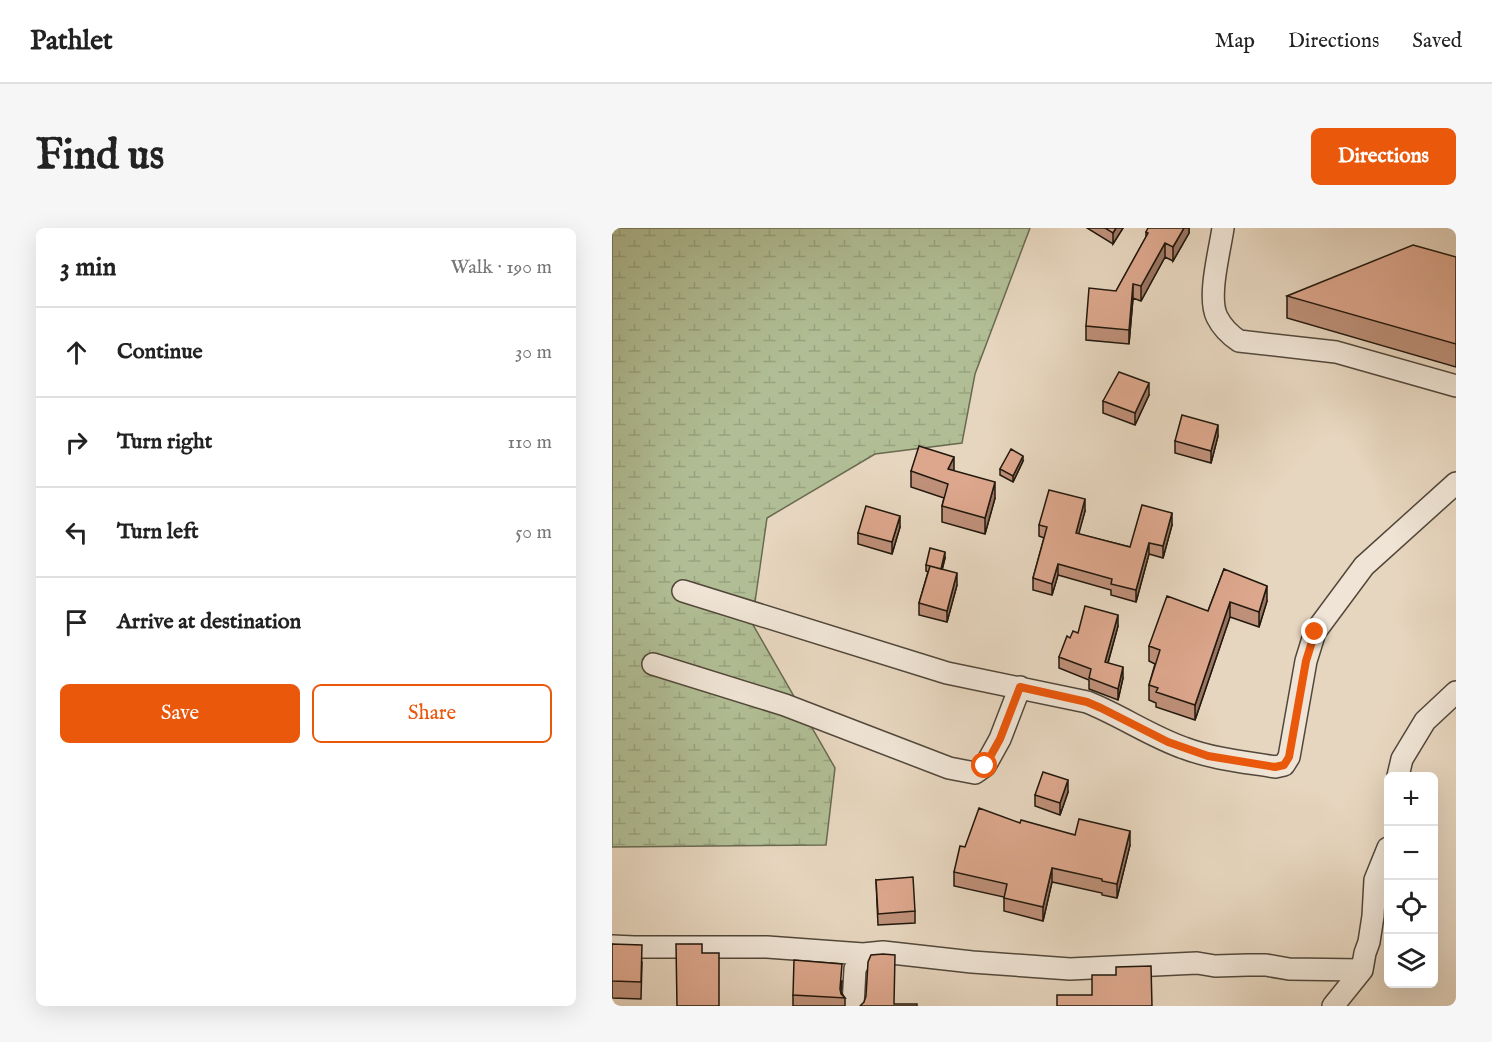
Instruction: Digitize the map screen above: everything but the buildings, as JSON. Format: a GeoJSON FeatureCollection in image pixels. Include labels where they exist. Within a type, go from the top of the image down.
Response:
{"type":"FeatureCollection","features":[{"type":"Feature","properties":{"kind":"street"},"geometry":{"type":"LineString","coordinates":[[1223,228],[1213,290],[1216,315],[1228,334],[1239,341],[1336,352],[1456,386]]}},
{"type":"Feature","properties":{"kind":"street"},"geometry":{"type":"LineString","coordinates":[[683,591],[947,673],[1087,702],[1168,742],[1208,756],[1275,767],[1284,765],[1289,757],[1306,661],[1315,632],[1364,566],[1456,483]]}},
{"type":"Feature","properties":{"kind":"street"},"geometry":{"type":"LineString","coordinates":[[653,664],[786,705],[949,768],[975,773],[985,766],[1000,739],[1020,687]]}},
{"type":"Feature","properties":{"kind":"street"},"geometry":{"type":"LineString","coordinates":[[1399,772],[1402,759],[1425,721],[1456,693]]}},
{"type":"Feature","properties":{"kind":"street"},"geometry":{"type":"LineString","coordinates":[[1333,1006],[1362,970],[1373,916],[1375,880],[1384,859]]}},
{"type":"Feature","properties":{"kind":"street"},"geometry":{"type":"LineString","coordinates":[[612,946],[767,947],[863,954],[883,952],[972,962],[1070,969],[1197,963],[1215,966],[1248,965],[1289,969],[1362,970]]}},
{"type":"Feature","properties":{"kind":"street"},"geometry":{"type":"LineString","coordinates":[[853,1006],[855,969],[863,954]]}},
{"type":"Feature","properties":{"kind":"green space"},"geometry":{"type":"Polygon","coordinates":[[[612,228],[1030,228],[975,374],[962,443],[875,454],[767,518],[752,623],[835,768],[826,845],[612,847],[612,228]]]}},
{"type":"Feature","properties":{"kind":"route"},"geometry":{"type":"LineString","coordinates":[[985,766],[1000,739],[1020,687],[1087,702],[1168,742],[1208,756],[1275,767],[1284,765],[1289,757],[1306,661],[1315,632]]}}]}
